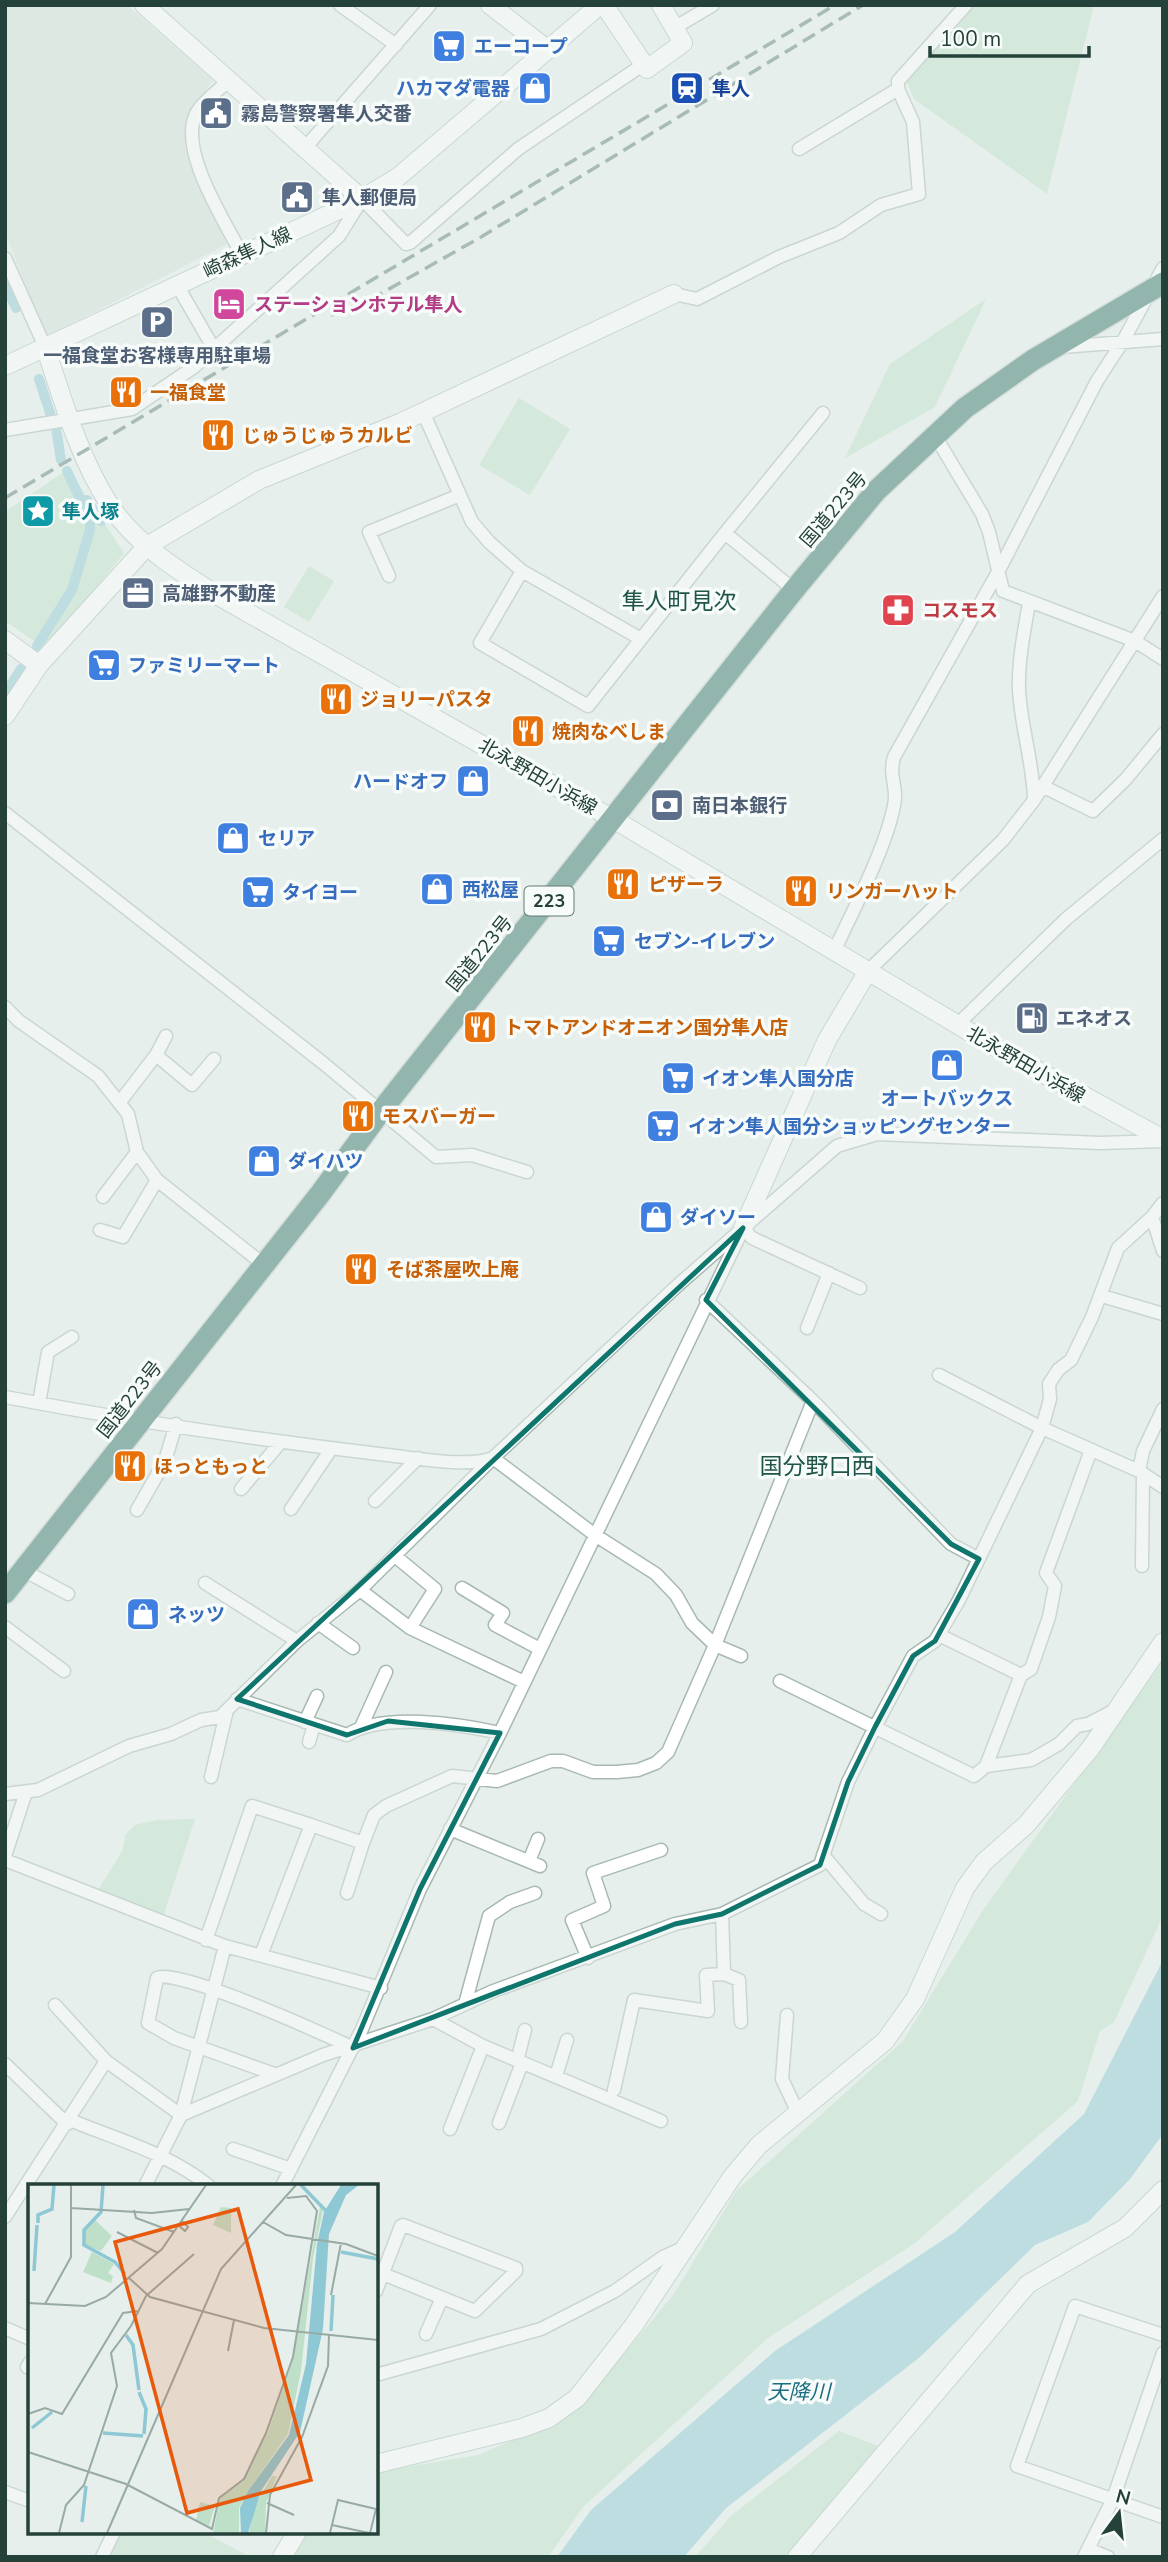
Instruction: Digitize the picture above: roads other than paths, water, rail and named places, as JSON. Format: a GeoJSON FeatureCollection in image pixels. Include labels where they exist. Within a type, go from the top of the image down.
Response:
{"type":"FeatureCollection","features":[{"type":"Feature","properties":{"kind":"highway","name":"国道223号"},"geometry":{"type":"LineString","coordinates":[[5,1593],[327,1185],[381,1111],[615,820],[794,590],[876,491],[934,434],[1002,382],[1158,286]]}},
{"type":"Feature","properties":{"kind":"street"},"geometry":{"type":"LineString","coordinates":[[144,5],[362,199],[406,244],[518,149],[644,64]]}},
{"type":"Feature","properties":{"kind":"street"},"geometry":{"type":"LineString","coordinates":[[340,5],[396,45]]}},
{"type":"Feature","properties":{"kind":"street"},"geometry":{"type":"LineString","coordinates":[[304,149],[430,5]]}},
{"type":"Feature","properties":{"kind":"street"},"geometry":{"type":"LineString","coordinates":[[490,5],[547,49]]}},
{"type":"Feature","properties":{"kind":"street"},"geometry":{"type":"LineString","coordinates":[[602,5],[647,69],[683,43],[661,5]]}},
{"type":"Feature","properties":{"kind":"street","name":"崎森隼人線"},"geometry":{"type":"LineString","coordinates":[[46,349],[362,199],[398,177],[602,5]]}},
{"type":"Feature","properties":{"kind":"street"},"geometry":{"type":"LineString","coordinates":[[674,28],[713,5]]}},
{"type":"Feature","properties":{"kind":"street"},"geometry":{"type":"LineString","coordinates":[[5,716],[38,665],[147,546],[259,480],[423,412],[674,294],[697,299],[779,257],[839,233],[881,205],[919,194],[913,122],[898,89],[901,74],[966,5]]}},
{"type":"Feature","properties":{"kind":"street"},"geometry":{"type":"LineString","coordinates":[[228,82],[197,113],[192,127],[192,147],[197,164],[242,255]]}},
{"type":"Feature","properties":{"kind":"street"},"geometry":{"type":"LineString","coordinates":[[799,149],[898,89]]}},
{"type":"Feature","properties":{"kind":"street"},"geometry":{"type":"LineString","coordinates":[[5,429],[132,409],[194,367],[339,236],[362,199]]}},
{"type":"Feature","properties":{"kind":"street"},"geometry":{"type":"LineString","coordinates":[[5,258],[46,349],[5,366]]}},
{"type":"Feature","properties":{"kind":"street"},"geometry":{"type":"LineString","coordinates":[[835,949],[888,824],[895,798],[890,772],[894,757],[998,572],[1098,379],[1158,286],[1163,268]]}},
{"type":"Feature","properties":{"kind":"street"},"geometry":{"type":"LineString","coordinates":[[177,285],[214,349]]}},
{"type":"Feature","properties":{"kind":"street"},"geometry":{"type":"LineString","coordinates":[[1058,347],[1163,339]]}},
{"type":"Feature","properties":{"kind":"street","name":"北永野田小浜線"},"geometry":{"type":"LineString","coordinates":[[46,349],[70,420],[110,505],[147,546],[220,597],[615,820],[958,1024],[1109,1112],[1163,1140]]}},
{"type":"Feature","properties":{"kind":"street"},"geometry":{"type":"LineString","coordinates":[[423,412],[472,522],[489,542],[522,571],[640,639]]}},
{"type":"Feature","properties":{"kind":"street"},"geometry":{"type":"LineString","coordinates":[[522,571],[480,643],[588,706],[823,413]]}},
{"type":"Feature","properties":{"kind":"street"},"geometry":{"type":"LineString","coordinates":[[934,434],[982,514],[1003,591],[1135,641],[1163,659]]}},
{"type":"Feature","properties":{"kind":"street"},"geometry":{"type":"LineString","coordinates":[[389,576],[369,532],[460,495]]}},
{"type":"Feature","properties":{"kind":"street"},"geometry":{"type":"LineString","coordinates":[[725,533],[794,590]]}},
{"type":"Feature","properties":{"kind":"street"},"geometry":{"type":"LineString","coordinates":[[283,2184],[381,1988],[420,1889],[500,1733],[706,1300],[743,1228],[827,1040],[868,971],[1003,840],[1034,800],[1163,596]]}},
{"type":"Feature","properties":{"kind":"street"},"geometry":{"type":"LineString","coordinates":[[1029,603],[1019,662],[1019,693],[1033,766],[1034,800]]}},
{"type":"Feature","properties":{"kind":"street"},"geometry":{"type":"LineString","coordinates":[[5,640],[38,665]]}},
{"type":"Feature","properties":{"kind":"street"},"geometry":{"type":"LineString","coordinates":[[1042,786],[1093,811],[1126,779],[1163,734]]}},
{"type":"Feature","properties":{"kind":"street"},"geometry":{"type":"LineString","coordinates":[[5,813],[436,1157],[472,1155],[527,1172]]}},
{"type":"Feature","properties":{"kind":"street"},"geometry":{"type":"LineString","coordinates":[[958,1024],[1066,919],[1163,839]]}},
{"type":"Feature","properties":{"kind":"street"},"geometry":{"type":"LineString","coordinates":[[5,1007],[19,1021],[98,1076],[128,1114],[137,1152],[157,1180],[263,1264]]}},
{"type":"Feature","properties":{"kind":"street"},"geometry":{"type":"LineString","coordinates":[[119,1103],[156,1055],[166,1036]]}},
{"type":"Feature","properties":{"kind":"street"},"geometry":{"type":"LineString","coordinates":[[156,1055],[192,1085],[215,1059]]}},
{"type":"Feature","properties":{"kind":"street"},"geometry":{"type":"LineString","coordinates":[[5,1794],[38,1790],[129,1746],[171,1734],[201,1720],[220,1717],[298,1641],[360,1590],[493,1458],[824,1154],[855,1139],[877,1135],[930,1134],[1075,1141],[1163,1140]]}},
{"type":"Feature","properties":{"kind":"street"},"geometry":{"type":"LineString","coordinates":[[103,1197],[137,1152]]}},
{"type":"Feature","properties":{"kind":"street"},"geometry":{"type":"LineString","coordinates":[[100,1230],[123,1237],[157,1180]]}},
{"type":"Feature","properties":{"kind":"street"},"geometry":{"type":"LineString","coordinates":[[181,2115],[274,2074],[433,2019],[465,2004],[675,1924],[722,1913],[820,1865],[848,1782],[913,1656],[936,1642],[979,1559],[1042,1427],[1050,1399],[1049,1384],[1058,1370],[1070,1360],[1102,1296],[1118,1248],[1152,1217],[1163,1203]]}},
{"type":"Feature","properties":{"kind":"street"},"geometry":{"type":"LineString","coordinates":[[1152,1217],[1163,1251]]}},
{"type":"Feature","properties":{"kind":"street"},"geometry":{"type":"LineString","coordinates":[[743,1228],[752,1238],[860,1288]]}},
{"type":"Feature","properties":{"kind":"street"},"geometry":{"type":"LineString","coordinates":[[807,1328],[829,1273]]}},
{"type":"Feature","properties":{"kind":"street"},"geometry":{"type":"LineString","coordinates":[[1102,1296],[1163,1314]]}},
{"type":"Feature","properties":{"kind":"street"},"geometry":{"type":"LineString","coordinates":[[706,1300],[813,1401],[951,1544],[979,1559]]}},
{"type":"Feature","properties":{"kind":"street"},"geometry":{"type":"LineString","coordinates":[[40,1403],[48,1352],[72,1337]]}},
{"type":"Feature","properties":{"kind":"street"},"geometry":{"type":"LineString","coordinates":[[939,1376],[1141,1472],[1163,1487]]}},
{"type":"Feature","properties":{"kind":"street"},"geometry":{"type":"LineString","coordinates":[[5,1397],[280,1443],[481,1463],[493,1458]]}},
{"type":"Feature","properties":{"kind":"street"},"geometry":{"type":"LineString","coordinates":[[347,1893],[374,1815],[386,1806],[452,1776],[497,1781],[551,1761],[563,1761],[593,1772],[638,1770],[656,1763],[668,1752],[715,1645],[813,1401]]}},
{"type":"Feature","properties":{"kind":"street"},"geometry":{"type":"LineString","coordinates":[[1142,1566],[1143,1451],[1163,1409]]}},
{"type":"Feature","properties":{"kind":"street"},"geometry":{"type":"LineString","coordinates":[[137,1510],[165,1461],[176,1424]]}},
{"type":"Feature","properties":{"kind":"street"},"geometry":{"type":"LineString","coordinates":[[241,1489],[280,1443]]}},
{"type":"Feature","properties":{"kind":"street"},"geometry":{"type":"LineString","coordinates":[[291,1509],[331,1448]]}},
{"type":"Feature","properties":{"kind":"street"},"geometry":{"type":"LineString","coordinates":[[780,1681],[974,1776],[986,1766],[1021,1675],[1031,1669],[1049,1617],[1055,1586],[1046,1573],[1091,1450]]}},
{"type":"Feature","properties":{"kind":"street"},"geometry":{"type":"LineString","coordinates":[[375,1501],[418,1458]]}},
{"type":"Feature","properties":{"kind":"street"},"geometry":{"type":"LineString","coordinates":[[493,1458],[595,1535],[656,1574],[676,1595],[692,1623],[715,1645],[740,1656]]}},
{"type":"Feature","properties":{"kind":"street"},"geometry":{"type":"LineString","coordinates":[[395,1556],[435,1589],[410,1628]]}},
{"type":"Feature","properties":{"kind":"street"},"geometry":{"type":"LineString","coordinates":[[23,1570],[68,1594]]}},
{"type":"Feature","properties":{"kind":"street"},"geometry":{"type":"LineString","coordinates":[[205,1583],[298,1641]]}},
{"type":"Feature","properties":{"kind":"street"},"geometry":{"type":"LineString","coordinates":[[462,1588],[482,1594],[503,1613],[495,1625],[540,1649]]}},
{"type":"Feature","properties":{"kind":"street"},"geometry":{"type":"LineString","coordinates":[[360,1590],[410,1628],[524,1682]]}},
{"type":"Feature","properties":{"kind":"street"},"geometry":{"type":"LineString","coordinates":[[318,1623],[353,1648]]}},
{"type":"Feature","properties":{"kind":"street"},"geometry":{"type":"LineString","coordinates":[[5,1627],[64,1671]]}},
{"type":"Feature","properties":{"kind":"street"},"geometry":{"type":"LineString","coordinates":[[939,1635],[1021,1675]]}},
{"type":"Feature","properties":{"kind":"street"},"geometry":{"type":"LineString","coordinates":[[378,2463],[436,2447],[494,2436],[549,2418],[578,2398],[602,2368],[741,2166],[759,2145],[885,2041],[915,1999],[965,1888],[984,1862],[1034,1815],[1090,1749],[1163,1642]]}},
{"type":"Feature","properties":{"kind":"street"},"geometry":{"type":"LineString","coordinates":[[362,1725],[386,1672]]}},
{"type":"Feature","properties":{"kind":"street"},"geometry":{"type":"LineString","coordinates":[[309,1742],[317,1696]]}},
{"type":"Feature","properties":{"kind":"street"},"geometry":{"type":"LineString","coordinates":[[237,1699],[347,1735],[362,1725],[388,1721],[476,1728],[500,1733]]}},
{"type":"Feature","properties":{"kind":"street"},"geometry":{"type":"LineString","coordinates":[[986,1766],[1031,1760],[1059,1744],[1077,1726],[1088,1724],[1117,1709]]}},
{"type":"Feature","properties":{"kind":"street"},"geometry":{"type":"LineString","coordinates":[[211,1777],[227,1710]]}},
{"type":"Feature","properties":{"kind":"street"},"geometry":{"type":"LineString","coordinates":[[26,1791],[5,1858],[206,1940],[381,1988]]}},
{"type":"Feature","properties":{"kind":"street"},"geometry":{"type":"LineString","coordinates":[[206,1940],[252,1806],[363,1843]]}},
{"type":"Feature","properties":{"kind":"street"},"geometry":{"type":"LineString","coordinates":[[261,1955],[311,1825]]}},
{"type":"Feature","properties":{"kind":"street"},"geometry":{"type":"LineString","coordinates":[[450,1829],[534,1864],[538,1839]]}},
{"type":"Feature","properties":{"kind":"street"},"geometry":{"type":"LineString","coordinates":[[588,1958],[572,1920],[604,1906],[593,1872],[660,1850]]}},
{"type":"Feature","properties":{"kind":"street"},"geometry":{"type":"LineString","coordinates":[[823,1855],[864,1904],[881,1914]]}},
{"type":"Feature","properties":{"kind":"street"},"geometry":{"type":"LineString","coordinates":[[465,2004],[489,1916],[510,1902],[535,1893]]}},
{"type":"Feature","properties":{"kind":"street"},"geometry":{"type":"LineString","coordinates":[[722,1913],[724,1974]]}},
{"type":"Feature","properties":{"kind":"street"},"geometry":{"type":"LineString","coordinates":[[146,2184],[181,2115],[225,1946]]}},
{"type":"Feature","properties":{"kind":"street"},"geometry":{"type":"LineString","coordinates":[[614,2090],[634,2000],[708,2011],[706,1975],[724,1974],[739,1980],[741,2022]]}},
{"type":"Feature","properties":{"kind":"street"},"geometry":{"type":"LineString","coordinates":[[274,2074],[174,2038],[148,2023],[158,1978],[167,1976],[215,1991],[295,2020],[353,2048]]}},
{"type":"Feature","properties":{"kind":"street"},"geometry":{"type":"LineString","coordinates":[[55,2004],[106,2061],[181,2115]]}},
{"type":"Feature","properties":{"kind":"street"},"geometry":{"type":"LineString","coordinates":[[787,2015],[782,2079],[798,2113]]}},
{"type":"Feature","properties":{"kind":"street"},"geometry":{"type":"LineString","coordinates":[[433,2019],[483,2046],[661,2121]]}},
{"type":"Feature","properties":{"kind":"street"},"geometry":{"type":"LineString","coordinates":[[499,2123],[520,2062],[525,2030]]}},
{"type":"Feature","properties":{"kind":"street"},"geometry":{"type":"LineString","coordinates":[[556,2076],[567,2040]]}},
{"type":"Feature","properties":{"kind":"street"},"geometry":{"type":"LineString","coordinates":[[450,2129],[483,2046]]}},
{"type":"Feature","properties":{"kind":"street"},"geometry":{"type":"LineString","coordinates":[[31,2184],[106,2061]]}},
{"type":"Feature","properties":{"kind":"street"},"geometry":{"type":"LineString","coordinates":[[5,2064],[69,2122],[158,2156],[206,2184]]}},
{"type":"Feature","properties":{"kind":"street"},"geometry":{"type":"LineString","coordinates":[[233,2149],[291,2169]]}},
{"type":"Feature","properties":{"kind":"street"},"geometry":{"type":"LineString","coordinates":[[797,2557],[1028,2284],[1125,2228],[1163,2190]]}},
{"type":"Feature","properties":{"kind":"street"},"geometry":{"type":"LineString","coordinates":[[5,2217],[27,2191]]}},
{"type":"Feature","properties":{"kind":"street"},"geometry":{"type":"LineString","coordinates":[[402,2225],[516,2268],[516,2272],[475,2311],[379,2273],[402,2225]]}},
{"type":"Feature","properties":{"kind":"street"},"geometry":{"type":"LineString","coordinates":[[378,2374],[541,2329],[615,2291],[663,2257],[686,2247]]}},
{"type":"Feature","properties":{"kind":"street"},"geometry":{"type":"LineString","coordinates":[[426,2334],[442,2298]]}},
{"type":"Feature","properties":{"kind":"street"},"geometry":{"type":"LineString","coordinates":[[1163,2335],[1075,2306],[1017,2466],[1163,2517]]}},
{"type":"Feature","properties":{"kind":"street"},"geometry":{"type":"LineString","coordinates":[[5,2328],[28,2336]]}},
{"type":"Feature","properties":{"kind":"street"},"geometry":{"type":"LineString","coordinates":[[1108,2557],[1086,2553],[1113,2499],[1163,2353]]}},
{"type":"Feature","properties":{"kind":"street"},"geometry":{"type":"LineString","coordinates":[[5,2492],[28,2500]]}},
{"type":"Feature","properties":{"kind":"street"},"geometry":{"type":"LineString","coordinates":[[102,2557],[112,2534]]}},
{"type":"Feature","properties":{"kind":"street"},"geometry":{"type":"LineString","coordinates":[[282,2557],[296,2534]]}},
{"type":"Feature","properties":{"kind":"water","name":"天降川"},"geometry":{"type":"Polygon","coordinates":[[[1163,1960],[1163,2134],[1130,2179],[1088,2222],[1035,2245],[920,2357],[726,2508],[684,2557],[557,2557],[591,2510],[775,2351],[955,2232],[1084,2114],[1163,1960]]]}},
{"type":"Feature","properties":{"kind":"waterway"},"geometry":{"type":"LineString","coordinates":[[5,284],[16,308]]}},
{"type":"Feature","properties":{"kind":"waterway"},"geometry":{"type":"LineString","coordinates":[[39,379],[50,413]]}},
{"type":"Feature","properties":{"kind":"waterway"},"geometry":{"type":"LineString","coordinates":[[56,428],[61,460]]}},
{"type":"Feature","properties":{"kind":"waterway"},"geometry":{"type":"LineString","coordinates":[[37,646],[72,590],[90,530],[90,520],[67,471]]}},
{"type":"Feature","properties":{"kind":"waterway"},"geometry":{"type":"LineString","coordinates":[[87,500],[101,521]]}},
{"type":"Feature","properties":{"kind":"waterway"},"geometry":{"type":"LineString","coordinates":[[5,694],[21,669]]}},
{"type":"Feature","properties":{"kind":"railway"},"geometry":{"type":"LineString","coordinates":[[5,498],[835,5]]}},
{"type":"Feature","properties":{"kind":"railway"},"geometry":{"type":"LineString","coordinates":[[331,315],[366,302],[481,237],[863,5]]}},
{"type":"Feature","properties":{"kind":"place","name":"エーコープ"},"geometry":{"type":"Point","coordinates":[449,46]}},
{"type":"Feature","properties":{"kind":"place","name":"ハカマダ電器"},"geometry":{"type":"Point","coordinates":[535,88]}},
{"type":"Feature","properties":{"kind":"place","name":"隼人"},"geometry":{"type":"Point","coordinates":[687,88]}},
{"type":"Feature","properties":{"kind":"place","name":"霧島警察署隼人交番"},"geometry":{"type":"Point","coordinates":[216,113]}},
{"type":"Feature","properties":{"kind":"place","name":"隼人郵便局"},"geometry":{"type":"Point","coordinates":[297,197]}},
{"type":"Feature","properties":{"kind":"place","name":"ステーションホテル隼人"},"geometry":{"type":"Point","coordinates":[229,304]}},
{"type":"Feature","properties":{"kind":"place","name":"一福食堂お客様専用駐車場"},"geometry":{"type":"Point","coordinates":[157,322]}},
{"type":"Feature","properties":{"kind":"place","name":"一福食堂"},"geometry":{"type":"Point","coordinates":[126,392]}},
{"type":"Feature","properties":{"kind":"place","name":"じゅうじゅうカルビ"},"geometry":{"type":"Point","coordinates":[218,435]}},
{"type":"Feature","properties":{"kind":"place","name":"隼人塚"},"geometry":{"type":"Point","coordinates":[38,511]}},
{"type":"Feature","properties":{"kind":"place","name":"高雄野不動産"},"geometry":{"type":"Point","coordinates":[138,593]}},
{"type":"Feature","properties":{"kind":"place","name":"コスモス"},"geometry":{"type":"Point","coordinates":[898,610]}},
{"type":"Feature","properties":{"kind":"place","name":"ファミリーマート"},"geometry":{"type":"Point","coordinates":[104,665]}},
{"type":"Feature","properties":{"kind":"place","name":"ジョリーパスタ"},"geometry":{"type":"Point","coordinates":[336,699]}},
{"type":"Feature","properties":{"kind":"place","name":"焼肉なべしま"},"geometry":{"type":"Point","coordinates":[528,731]}},
{"type":"Feature","properties":{"kind":"place","name":"ハードオフ"},"geometry":{"type":"Point","coordinates":[473,781]}},
{"type":"Feature","properties":{"kind":"place","name":"南日本銀行"},"geometry":{"type":"Point","coordinates":[667,805]}},
{"type":"Feature","properties":{"kind":"place","name":"セリア"},"geometry":{"type":"Point","coordinates":[233,838]}},
{"type":"Feature","properties":{"kind":"place","name":"ピザーラ"},"geometry":{"type":"Point","coordinates":[623,884]}},
{"type":"Feature","properties":{"kind":"place","name":"西松屋"},"geometry":{"type":"Point","coordinates":[437,889]}},
{"type":"Feature","properties":{"kind":"place","name":"リンガーハット"},"geometry":{"type":"Point","coordinates":[801,891]}},
{"type":"Feature","properties":{"kind":"place","name":"タイヨー"},"geometry":{"type":"Point","coordinates":[258,892]}},
{"type":"Feature","properties":{"kind":"place","name":"セブン-イレブン"},"geometry":{"type":"Point","coordinates":[609,941]}},
{"type":"Feature","properties":{"kind":"place","name":"エネオス"},"geometry":{"type":"Point","coordinates":[1032,1018]}},
{"type":"Feature","properties":{"kind":"place","name":"トマトアンドオニオン国分隼人店"},"geometry":{"type":"Point","coordinates":[480,1027]}},
{"type":"Feature","properties":{"kind":"place","name":"オートバックス"},"geometry":{"type":"Point","coordinates":[947,1065]}},
{"type":"Feature","properties":{"kind":"place","name":"イオン隼人国分店"},"geometry":{"type":"Point","coordinates":[678,1078]}},
{"type":"Feature","properties":{"kind":"place","name":"モスバーガー"},"geometry":{"type":"Point","coordinates":[358,1116]}},
{"type":"Feature","properties":{"kind":"place","name":"イオン隼人国分ショッピングセンター"},"geometry":{"type":"Point","coordinates":[663,1126]}},
{"type":"Feature","properties":{"kind":"place","name":"ダイハツ"},"geometry":{"type":"Point","coordinates":[264,1161]}},
{"type":"Feature","properties":{"kind":"place","name":"ダイソー"},"geometry":{"type":"Point","coordinates":[656,1217]}},
{"type":"Feature","properties":{"kind":"place","name":"そば茶屋吹上庵"},"geometry":{"type":"Point","coordinates":[361,1269]}},
{"type":"Feature","properties":{"kind":"place","name":"ほっともっと"},"geometry":{"type":"Point","coordinates":[130,1466]}},
{"type":"Feature","properties":{"kind":"place","name":"ネッツ"},"geometry":{"type":"Point","coordinates":[143,1614]}},
{"type":"Feature","properties":{"kind":"district","name":"隼人町見次"},"geometry":{"type":"Point","coordinates":[679,601]}},
{"type":"Feature","properties":{"kind":"district","name":"国分野口西"},"geometry":{"type":"Point","coordinates":[817,1466]}}]}
